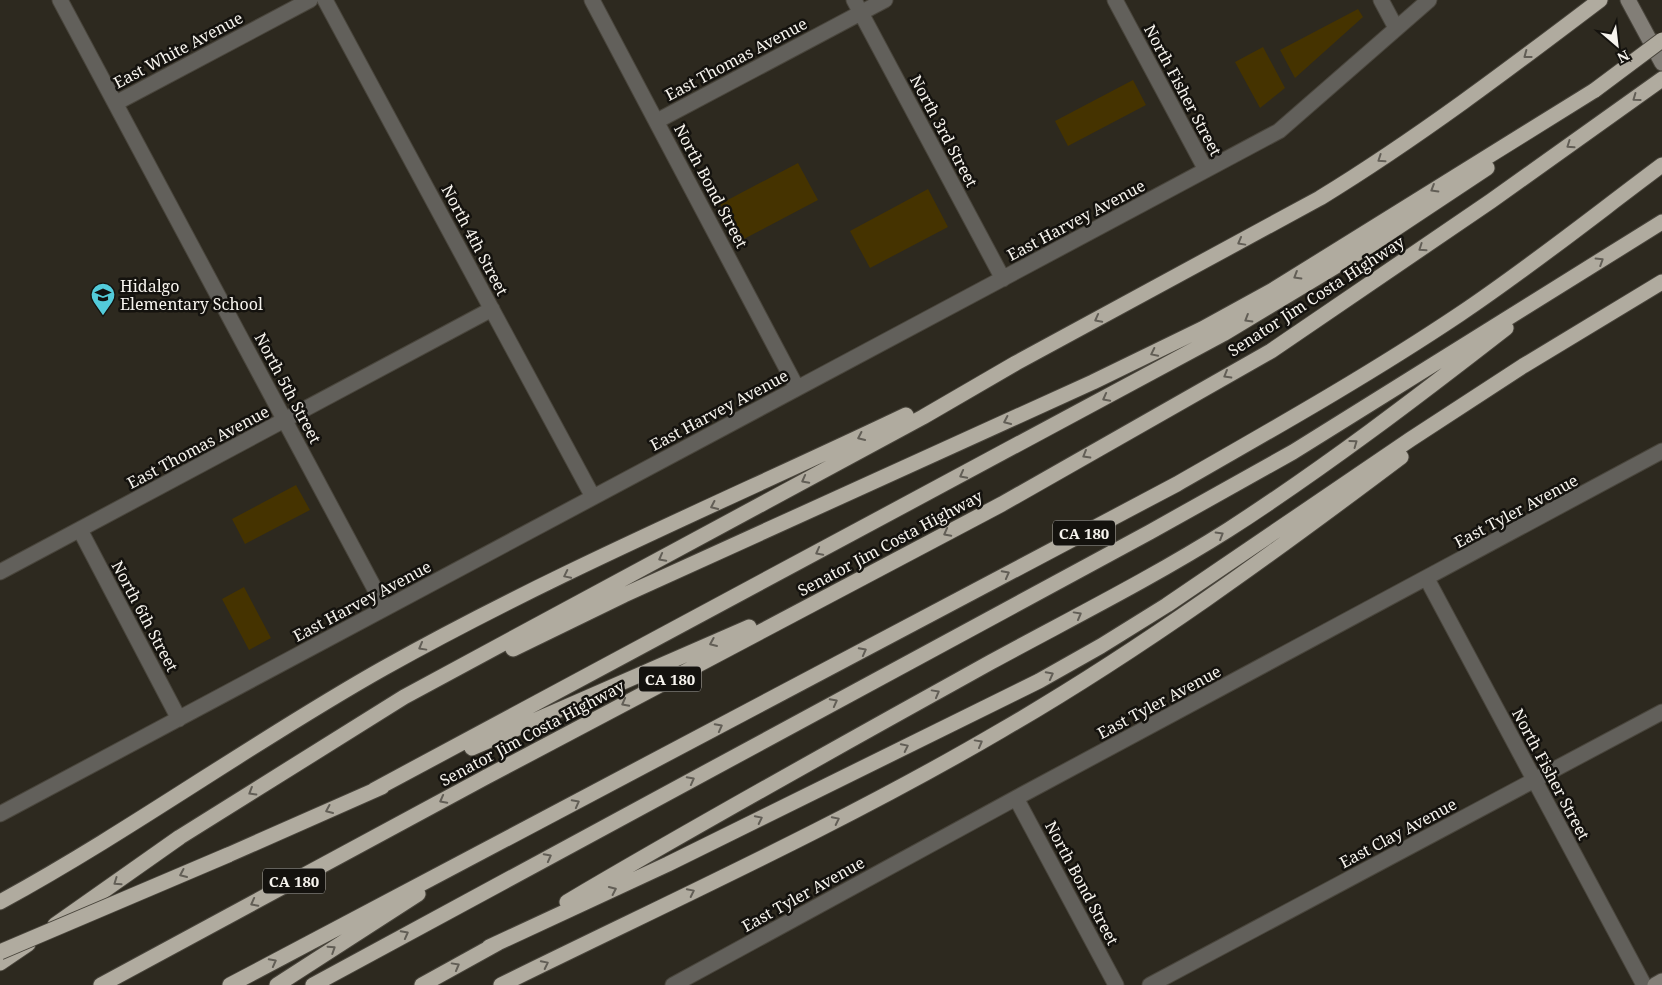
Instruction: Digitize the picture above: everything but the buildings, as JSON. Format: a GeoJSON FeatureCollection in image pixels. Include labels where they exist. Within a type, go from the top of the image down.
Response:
{"type":"FeatureCollection","features":[{"type":"Feature","properties":{"kind":"highway"},"geometry":{"type":"LineString","coordinates":[[0,964],[180,837],[404,696],[923,417],[1016,363],[1320,198],[1417,135],[1600,0]]}},
{"type":"Feature","properties":{"kind":"highway"},"geometry":{"type":"LineString","coordinates":[[374,790],[1223,334],[1407,221],[1595,90],[1662,40]]}},
{"type":"Feature","properties":{"kind":"highway","name":"Senator Jim Costa Highway"},"geometry":{"type":"LineString","coordinates":[[101,985],[1002,504],[1271,350],[1610,117],[1662,79]]}},
{"type":"Feature","properties":{"kind":"highway"},"geometry":{"type":"LineString","coordinates":[[294,767],[559,626],[1093,382],[1226,317],[1306,270],[1595,90]]}},
{"type":"Feature","properties":{"kind":"highway","name":"CA 180"},"geometry":{"type":"LineString","coordinates":[[230,985],[1178,484],[1299,414],[1459,314],[1545,254],[1658,168]]}},
{"type":"Feature","properties":{"kind":"highway"},"geometry":{"type":"LineString","coordinates":[[313,985],[1284,457],[1457,348],[1559,288],[1661,222]]}},
{"type":"Feature","properties":{"kind":"highway"},"geometry":{"type":"LineString","coordinates":[[489,947],[668,864],[1022,689],[1094,651],[1167,606],[1411,439],[1523,366],[1662,282]]}},
{"type":"Feature","properties":{"kind":"highway"},"geometry":{"type":"LineString","coordinates":[[422,985],[655,850],[1144,579],[1226,531],[1379,425],[1559,288]]}},
{"type":"Feature","properties":{"kind":"highway"},"geometry":{"type":"LineString","coordinates":[[0,902],[88,851],[374,674],[435,640],[604,557],[1016,363]]}},
{"type":"Feature","properties":{"kind":"highway"},"geometry":{"type":"LineString","coordinates":[[501,985],[859,809],[1056,698],[1230,582],[1523,366]]}},
{"type":"Feature","properties":{"kind":"highway"},"geometry":{"type":"LineString","coordinates":[[0,952],[228,855],[854,582]]}},
{"type":"Feature","properties":{"kind":"highway"},"geometry":{"type":"LineString","coordinates":[[276,985],[486,850]]}},
{"type":"Feature","properties":{"kind":"main road"},"geometry":{"type":"LineString","coordinates":[[1628,0],[1662,63]]}},
{"type":"Feature","properties":{"kind":"main road"},"geometry":{"type":"LineString","coordinates":[[1655,985],[1662,981]]}},
{"type":"Feature","properties":{"kind":"street","name":"North 5th Street"},"geometry":{"type":"LineString","coordinates":[[60,0],[386,608]]}},
{"type":"Feature","properties":{"kind":"street","name":"East White Avenue"},"geometry":{"type":"LineString","coordinates":[[116,104],[310,0]]}},
{"type":"Feature","properties":{"kind":"street","name":"North 4th Street"},"geometry":{"type":"LineString","coordinates":[[325,0],[593,497]]}},
{"type":"Feature","properties":{"kind":"street","name":"North Bond Street"},"geometry":{"type":"LineString","coordinates":[[592,0],[797,388]]}},
{"type":"Feature","properties":{"kind":"street","name":"East Thomas Avenue"},"geometry":{"type":"LineString","coordinates":[[657,122],[858,6],[885,0]]}},
{"type":"Feature","properties":{"kind":"street","name":"North Fisher Street"},"geometry":{"type":"LineString","coordinates":[[1115,0],[1206,170]]}},
{"type":"Feature","properties":{"kind":"street"},"geometry":{"type":"LineString","coordinates":[[1381,0],[1396,28]]}},
{"type":"Feature","properties":{"kind":"street","name":"East Harvey Avenue"},"geometry":{"type":"LineString","coordinates":[[0,814],[1280,131],[1429,0]]}},
{"type":"Feature","properties":{"kind":"street","name":"North 3rd Street"},"geometry":{"type":"LineString","coordinates":[[858,6],[1003,279]]}},
{"type":"Feature","properties":{"kind":"street","name":"East Thomas Avenue"},"geometry":{"type":"LineString","coordinates":[[0,572],[492,310]]}},
{"type":"Feature","properties":{"kind":"street","name":"East Tyler Avenue"},"geometry":{"type":"LineString","coordinates":[[673,985],[1016,798],[1427,579],[1662,451]]}},
{"type":"Feature","properties":{"kind":"street","name":"North 6th Street"},"geometry":{"type":"LineString","coordinates":[[80,530],[179,719]]}},
{"type":"Feature","properties":{"kind":"street","name":"North Fisher Street"},"geometry":{"type":"LineString","coordinates":[[1427,579],[1644,985]]}},
{"type":"Feature","properties":{"kind":"street","name":"East Clay Avenue"},"geometry":{"type":"LineString","coordinates":[[1150,985],[1662,712]]}},
{"type":"Feature","properties":{"kind":"street","name":"North Bond Street"},"geometry":{"type":"LineString","coordinates":[[1016,798],[1116,985]]}},
{"type":"Feature","properties":{"kind":"shaded area"},"geometry":{"type":"Polygon","coordinates":[[[1358,9],[1363,17],[1295,78],[1280,50],[1358,9]]]}},
{"type":"Feature","properties":{"kind":"shaded area"},"geometry":{"type":"Polygon","coordinates":[[[1263,47],[1285,88],[1260,108],[1235,62],[1263,47]]]}},
{"type":"Feature","properties":{"kind":"shaded area"},"geometry":{"type":"Polygon","coordinates":[[[1133,80],[1146,105],[1068,146],[1055,121],[1133,80]]]}},
{"type":"Feature","properties":{"kind":"shaded area"},"geometry":{"type":"Polygon","coordinates":[[[798,163],[818,200],[740,241],[720,204],[798,163]]]}},
{"type":"Feature","properties":{"kind":"shaded area"},"geometry":{"type":"Polygon","coordinates":[[[928,189],[948,227],[870,268],[850,231],[928,189]]]}},
{"type":"Feature","properties":{"kind":"shaded area"},"geometry":{"type":"Polygon","coordinates":[[[296,485],[310,510],[245,544],[232,519],[296,485]]]}},
{"type":"Feature","properties":{"kind":"shaded area"},"geometry":{"type":"Polygon","coordinates":[[[244,587],[271,638],[249,650],[222,599],[244,587]]]}},
{"type":"Feature","properties":{"kind":"place","name":"Hidalgo Elementary School"},"geometry":{"type":"Point","coordinates":[103,316]}}]}
